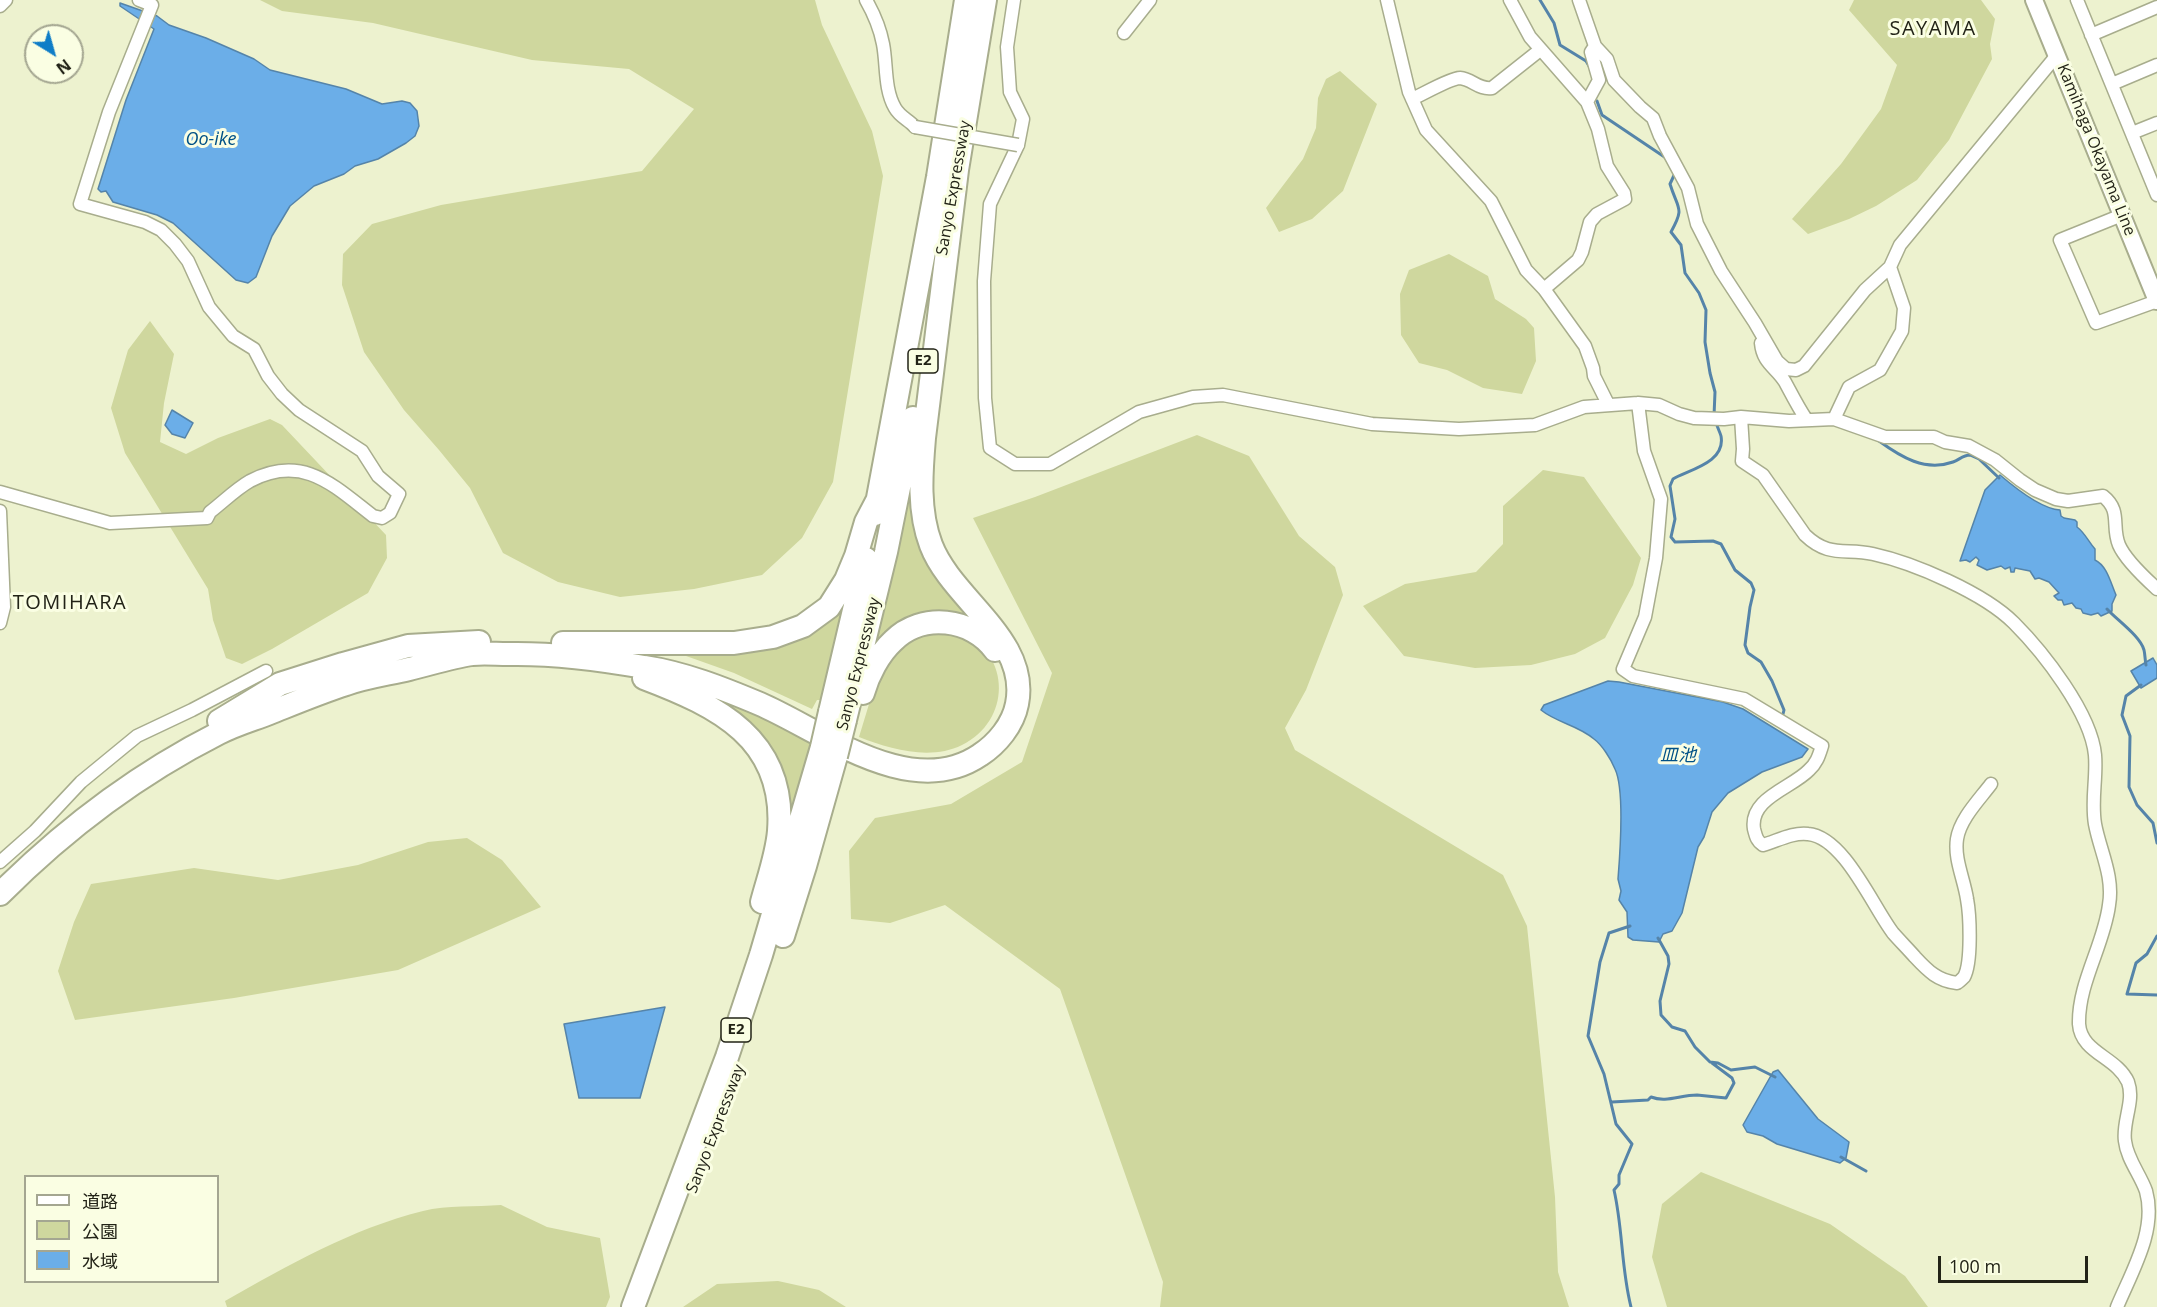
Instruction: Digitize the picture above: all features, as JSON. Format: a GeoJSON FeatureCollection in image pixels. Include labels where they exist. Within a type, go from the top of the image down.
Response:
{"type":"FeatureCollection","features":[{"type":"Feature","properties":{"kind":"highway","name":"Sanyo Expressway"},"geometry":{"type":"LineString","coordinates":[[843,719],[866,558],[938,177],[966,0]]}},
{"type":"Feature","properties":{"kind":"highway","name":"Sanyo Expressway"},"geometry":{"type":"LineString","coordinates":[[633,1307],[707,1113],[829,751],[843,719],[886,552],[902,477],[985,0]]}},
{"type":"Feature","properties":{"kind":"highway"},"geometry":{"type":"LineString","coordinates":[[585,651],[683,675],[764,705],[877,762],[932,770],[953,767],[975,759],[989,749],[1001,735],[1011,720],[1017,704],[1016,673],[1010,654],[998,634],[954,584],[940,564],[930,544],[923,515],[921,473],[924,438],[958,162]]}},
{"type":"Feature","properties":{"kind":"highway"},"geometry":{"type":"LineString","coordinates":[[0,880],[23,857],[81,809],[150,761],[219,727],[348,683],[471,648],[537,653],[734,643],[773,637],[803,626],[829,607],[846,580],[866,522],[877,501]]}},
{"type":"Feature","properties":{"kind":"highway"},"geometry":{"type":"LineString","coordinates":[[585,651],[683,666],[731,681],[783,704],[858,744],[906,759],[925,760],[944,758],[973,748],[995,729],[1007,699],[1007,683],[998,654],[979,634],[954,623],[922,624],[893,640],[873,668],[843,719]]}},
{"type":"Feature","properties":{"kind":"highway"},"geometry":{"type":"LineString","coordinates":[[585,651],[676,690],[718,711],[746,732],[760,749],[778,791],[779,832],[707,1113]]}},
{"type":"Feature","properties":{"kind":"highway"},"geometry":{"type":"LineString","coordinates":[[0,894],[27,867],[87,816],[219,727]]}},
{"type":"Feature","properties":{"kind":"highway","name":"Sanyo Expressway"},"geometry":{"type":"LineString","coordinates":[[649,1307],[744,1054],[805,866],[829,751]]}},
{"type":"Feature","properties":{"kind":"main road","name":"Kamihaga Okayama Line"},"geometry":{"type":"LineString","coordinates":[[2034,0],[2157,301]]}},
{"type":"Feature","properties":{"kind":"street"},"geometry":{"type":"LineString","coordinates":[[0,6],[6,0]]}},
{"type":"Feature","properties":{"kind":"street"},"geometry":{"type":"LineString","coordinates":[[0,492],[110,524],[207,518],[210,512],[250,482],[273,472],[298,470],[326,480],[374,516],[382,518],[390,513],[399,494],[378,476],[362,451],[299,410],[282,394],[268,376],[254,349],[233,336],[208,307],[188,261],[161,230],[145,222],[80,204],[109,112],[152,5],[139,0]]}},
{"type":"Feature","properties":{"kind":"street"},"geometry":{"type":"LineString","coordinates":[[866,0],[874,14],[883,42],[888,85],[894,107],[902,116],[909,120],[915,128],[1018,145]]}},
{"type":"Feature","properties":{"kind":"street"},"geometry":{"type":"LineString","coordinates":[[1014,0],[1007,47],[1010,92],[1023,119],[1018,145],[990,204],[984,281],[985,398],[990,448],[1015,464],[1050,464],[1138,412],[1193,397],[1223,395],[1372,424],[1459,429],[1535,425],[1584,407],[1638,403],[1659,405],[1678,414],[1694,418],[1741,421],[1834,418],[1885,437],[1934,437],[1945,442],[1969,446],[1995,460],[2020,480],[2056,500],[2068,501],[2103,496],[2111,502],[2114,510],[2119,544],[2157,589]]}},
{"type":"Feature","properties":{"kind":"street"},"geometry":{"type":"LineString","coordinates":[[1124,33],[1150,0]]}},
{"type":"Feature","properties":{"kind":"street"},"geometry":{"type":"LineString","coordinates":[[1387,0],[1412,99],[1426,130],[1491,201],[1526,270],[1544,289],[1585,346],[1594,376],[1608,404]]}},
{"type":"Feature","properties":{"kind":"street"},"geometry":{"type":"LineString","coordinates":[[1510,0],[1530,37],[1587,102],[1598,129],[1607,166],[1624,193],[1625,199],[1597,214],[1590,222],[1578,260],[1544,289]]}},
{"type":"Feature","properties":{"kind":"street"},"geometry":{"type":"LineString","coordinates":[[1579,0],[1596,46],[1607,59],[1614,80],[1653,118],[1688,188],[1697,224],[1720,271],[1755,322],[1777,361],[1786,369],[1796,370],[1804,366],[1865,290],[1890,267],[1900,245],[2057,55]]}},
{"type":"Feature","properties":{"kind":"street"},"geometry":{"type":"LineString","coordinates":[[2077,0],[2155,187]]}},
{"type":"Feature","properties":{"kind":"street"},"geometry":{"type":"LineString","coordinates":[[2091,35],[2157,7]]}},
{"type":"Feature","properties":{"kind":"street"},"geometry":{"type":"LineString","coordinates":[[1587,102],[1599,80],[1590,52],[1596,46]]}},
{"type":"Feature","properties":{"kind":"street"},"geometry":{"type":"LineString","coordinates":[[1412,99],[1451,80],[1462,78],[1481,87],[1492,88],[1540,50]]}},
{"type":"Feature","properties":{"kind":"street"},"geometry":{"type":"LineString","coordinates":[[2112,84],[2157,65]]}},
{"type":"Feature","properties":{"kind":"street"},"geometry":{"type":"LineString","coordinates":[[2132,133],[2157,123]]}},
{"type":"Feature","properties":{"kind":"street"},"geometry":{"type":"LineString","coordinates":[[2122,215],[2060,240],[2096,323],[2157,301]]}},
{"type":"Feature","properties":{"kind":"street"},"geometry":{"type":"LineString","coordinates":[[1834,418],[1849,387],[1880,370],[1902,331],[1904,308],[1890,267]]}},
{"type":"Feature","properties":{"kind":"street"},"geometry":{"type":"LineString","coordinates":[[1761,336],[1762,353],[1771,368],[1783,380],[1806,419]]}},
{"type":"Feature","properties":{"kind":"street"},"geometry":{"type":"LineString","coordinates":[[1638,403],[1644,451],[1661,499],[1656,558],[1645,617],[1623,669],[1633,676],[1744,699],[1822,746],[1817,762],[1808,772],[1764,801],[1757,810],[1754,827],[1757,840],[1763,845],[1800,834],[1810,834],[1821,838],[1841,854],[1893,932],[1920,963],[1937,978],[1957,983],[1963,978],[1969,950],[1967,900],[1957,856],[1959,829],[1991,784]]}},
{"type":"Feature","properties":{"kind":"street"},"geometry":{"type":"LineString","coordinates":[[1741,421],[1742,461],[1763,476],[1813,543],[1826,550],[1870,553],[1894,559],[1940,578],[1990,603],[2012,620],[2029,639],[2079,708],[2087,726],[2093,742],[2095,758],[2094,820],[2109,874],[2110,888],[2106,920],[2085,989],[2079,1024],[2087,1045],[2116,1066],[2128,1084],[2130,1095],[2124,1138],[2127,1150],[2146,1191],[2150,1208],[2146,1237],[2117,1307]]}},
{"type":"Feature","properties":{"kind":"street"},"geometry":{"type":"LineString","coordinates":[[0,512],[4,607],[0,623]]}},
{"type":"Feature","properties":{"kind":"street"},"geometry":{"type":"LineString","coordinates":[[0,862],[35,831],[81,782],[137,736],[266,671]]}},
{"type":"Feature","properties":{"kind":"green space"},"geometry":{"type":"Polygon","coordinates":[[[260,0],[815,0],[822,25],[872,131],[883,176],[833,482],[802,538],[762,575],[694,589],[620,597],[558,582],[503,553],[470,488],[404,410],[364,352],[342,285],[343,254],[372,224],[441,205],[642,171],[694,109],[629,69],[532,60],[373,23],[282,11],[260,0]]]}},
{"type":"Feature","properties":{"kind":"green space"},"geometry":{"type":"Polygon","coordinates":[[[1854,0],[1981,0],[1995,19],[1990,44],[1992,59],[1949,140],[1917,180],[1876,206],[1808,234],[1792,219],[1841,164],[1881,109],[1897,65],[1849,10],[1854,0]]]}},
{"type":"Feature","properties":{"kind":"green space"},"geometry":{"type":"Polygon","coordinates":[[[1340,71],[1377,104],[1343,191],[1312,219],[1279,232],[1266,208],[1303,159],[1316,128],[1318,98],[1326,79],[1340,71]]]}},
{"type":"Feature","properties":{"kind":"green space"},"geometry":{"type":"Polygon","coordinates":[[[1449,254],[1488,276],[1495,299],[1526,319],[1534,328],[1536,361],[1522,394],[1483,388],[1447,370],[1419,363],[1401,335],[1400,294],[1409,270],[1449,254]]]}},
{"type":"Feature","properties":{"kind":"green space"},"geometry":{"type":"Polygon","coordinates":[[[150,321],[174,354],[164,403],[160,442],[186,454],[218,438],[270,419],[282,425],[386,535],[387,558],[368,593],[242,664],[226,658],[213,620],[208,589],[125,453],[111,408],[128,350],[150,321]]]}},
{"type":"Feature","properties":{"kind":"green space"},"geometry":{"type":"Polygon","coordinates":[[[1197,435],[1249,456],[1299,536],[1335,567],[1343,595],[1306,690],[1285,728],[1295,750],[1503,875],[1527,926],[1555,1197],[1558,1272],[1569,1307],[1160,1307],[1163,1282],[1060,989],[945,905],[890,923],[851,919],[849,851],[875,818],[951,804],[1022,762],[1052,673],[973,518],[1035,497],[1197,435]]]}},
{"type":"Feature","properties":{"kind":"green space"},"geometry":{"type":"Polygon","coordinates":[[[1543,470],[1584,477],[1641,558],[1633,585],[1605,638],[1575,654],[1531,665],[1475,668],[1404,656],[1363,606],[1405,584],[1476,572],[1503,544],[1503,506],[1543,470]]]}},
{"type":"Feature","properties":{"kind":"green space"},"geometry":{"type":"Polygon","coordinates":[[[910,487],[917,513],[983,623],[961,619],[871,652],[910,487]]]}},
{"type":"Feature","properties":{"kind":"green space"},"geometry":{"type":"Polygon","coordinates":[[[850,585],[825,700],[817,700],[812,709],[734,673],[672,651],[751,647],[850,585]]]}},
{"type":"Feature","properties":{"kind":"green space"},"geometry":{"type":"Polygon","coordinates":[[[934,630],[961,632],[978,642],[990,656],[997,672],[999,688],[997,705],[990,720],[978,734],[962,745],[937,752],[910,752],[859,737],[873,691],[885,666],[906,641],[934,630]]]}},
{"type":"Feature","properties":{"kind":"green space"},"geometry":{"type":"Polygon","coordinates":[[[665,678],[719,695],[806,737],[811,744],[791,827],[776,766],[665,678]]]}},
{"type":"Feature","properties":{"kind":"green space"},"geometry":{"type":"Polygon","coordinates":[[[467,838],[502,860],[541,907],[398,970],[234,998],[75,1020],[58,971],[74,922],[91,884],[194,868],[278,880],[358,865],[428,842],[467,838]]]}},
{"type":"Feature","properties":{"kind":"green space"},"geometry":{"type":"Polygon","coordinates":[[[1701,1172],[1830,1224],[1905,1276],[1928,1307],[1667,1307],[1652,1257],[1662,1204],[1701,1172]]]}},
{"type":"Feature","properties":{"kind":"green space"},"geometry":{"type":"Polygon","coordinates":[[[501,1205],[547,1227],[600,1238],[610,1297],[606,1307],[227,1307],[225,1301],[273,1274],[321,1249],[371,1228],[432,1209],[501,1205]]]}},
{"type":"Feature","properties":{"kind":"green space"},"geometry":{"type":"Polygon","coordinates":[[[778,1281],[819,1290],[846,1307],[683,1307],[717,1284],[778,1281]]]}},
{"type":"Feature","properties":{"kind":"water","name":"Oo-ike"},"geometry":{"type":"Polygon","coordinates":[[[120,3],[157,16],[169,25],[254,59],[270,70],[346,89],[382,104],[402,101],[410,103],[417,111],[419,126],[415,136],[378,159],[355,166],[344,174],[314,186],[290,206],[272,236],[256,277],[248,283],[236,280],[173,223],[157,215],[113,202],[106,191],[101,192],[98,189],[126,100],[154,29],[120,6],[120,3]]]}},
{"type":"Feature","properties":{"kind":"water"},"geometry":{"type":"Polygon","coordinates":[[[172,410],[193,423],[185,438],[172,434],[165,425],[172,410]]]}},
{"type":"Feature","properties":{"kind":"water"},"geometry":{"type":"Polygon","coordinates":[[[2000,475],[2028,497],[2045,506],[2060,510],[2061,516],[2077,522],[2077,527],[2095,549],[2095,560],[2110,579],[2116,595],[2112,611],[2101,616],[2098,613],[2091,615],[2083,613],[2072,603],[2064,605],[2062,600],[2054,596],[2059,593],[2049,582],[2039,578],[2035,579],[2030,571],[2015,568],[2014,572],[2011,572],[2010,567],[2005,569],[2001,566],[1987,570],[1977,565],[1979,560],[1976,557],[1970,562],[1960,561],[1985,490],[2000,475]]]}},
{"type":"Feature","properties":{"kind":"water"},"geometry":{"type":"Polygon","coordinates":[[[2153,658],[2157,665],[2157,678],[2141,688],[2131,671],[2153,658]]]}},
{"type":"Feature","properties":{"kind":"water","name":"皿池"},"geometry":{"type":"Polygon","coordinates":[[[1608,681],[1723,702],[1743,709],[1808,749],[1802,757],[1762,772],[1728,793],[1712,812],[1704,837],[1698,847],[1682,913],[1672,931],[1663,934],[1659,942],[1633,940],[1628,937],[1627,912],[1619,900],[1621,891],[1618,879],[1621,839],[1620,792],[1618,779],[1609,757],[1588,734],[1541,710],[1544,705],[1608,681]]]}},
{"type":"Feature","properties":{"kind":"water"},"geometry":{"type":"Polygon","coordinates":[[[665,1007],[640,1098],[579,1098],[564,1024],[665,1007]]]}},
{"type":"Feature","properties":{"kind":"water"},"geometry":{"type":"Polygon","coordinates":[[[1778,1070],[1818,1119],[1849,1142],[1846,1158],[1840,1163],[1777,1144],[1763,1136],[1747,1132],[1743,1125],[1773,1072],[1778,1070]]]}},
{"type":"Feature","properties":{"kind":"waterway"},"geometry":{"type":"LineString","coordinates":[[1540,0],[1554,23],[1560,45],[1586,61],[1589,66]]}},
{"type":"Feature","properties":{"kind":"waterway"},"geometry":{"type":"LineString","coordinates":[[1597,101],[1602,115],[1666,158]]}},
{"type":"Feature","properties":{"kind":"waterway"},"geometry":{"type":"LineString","coordinates":[[1676,171],[1670,184],[1679,213],[1671,232],[1681,245],[1685,273],[1699,293],[1706,310],[1705,342],[1715,392],[1714,416]]}},
{"type":"Feature","properties":{"kind":"waterway"},"geometry":{"type":"LineString","coordinates":[[1716,422],[1721,436],[1718,453],[1704,464],[1673,479],[1670,486],[1675,519],[1671,537],[1675,542],[1713,541],[1721,544],[1735,570],[1751,583],[1754,590],[1745,645],[1748,653],[1761,662],[1772,681],[1784,710],[1782,718]]}},
{"type":"Feature","properties":{"kind":"waterway"},"geometry":{"type":"LineString","coordinates":[[1784,426],[1801,426]]}},
{"type":"Feature","properties":{"kind":"waterway"},"geometry":{"type":"LineString","coordinates":[[1879,441],[1905,457],[1923,464],[1943,465],[1970,455],[1979,459],[1999,478]]}},
{"type":"Feature","properties":{"kind":"waterway"},"geometry":{"type":"LineString","coordinates":[[2107,609],[2138,639],[2144,650],[2146,665]]}},
{"type":"Feature","properties":{"kind":"waterway"},"geometry":{"type":"LineString","coordinates":[[2141,685],[2126,696],[2122,715],[2130,736],[2129,787],[2137,805],[2153,823],[2157,843]]}},
{"type":"Feature","properties":{"kind":"waterway"},"geometry":{"type":"LineString","coordinates":[[1630,926],[1609,933],[1600,962],[1588,1036],[1604,1074],[1616,1124],[1632,1144],[1619,1175],[1619,1184],[1614,1190],[1631,1307]]}},
{"type":"Feature","properties":{"kind":"waterway"},"geometry":{"type":"LineString","coordinates":[[2157,936],[2147,954],[2136,963],[2127,994],[2157,995]]}},
{"type":"Feature","properties":{"kind":"waterway"},"geometry":{"type":"LineString","coordinates":[[1658,938],[1668,956],[1669,964],[1660,1001],[1661,1015],[1672,1027],[1685,1031],[1695,1047],[1710,1062],[1718,1063],[1731,1070],[1755,1067],[1775,1077]]}},
{"type":"Feature","properties":{"kind":"waterway"},"geometry":{"type":"LineString","coordinates":[[1612,1102],[1648,1100],[1651,1097],[1668,1099],[1691,1095],[1726,1098],[1734,1083],[1732,1078],[1712,1063]]}},
{"type":"Feature","properties":{"kind":"waterway"},"geometry":{"type":"LineString","coordinates":[[1841,1157],[1866,1171]]}},
{"type":"Feature","properties":{"kind":"district","name":"SAYAMA"},"geometry":{"type":"Point","coordinates":[1933,29]}},
{"type":"Feature","properties":{"kind":"district","name":"TOMIHARA"},"geometry":{"type":"Point","coordinates":[70,603]}}]}
